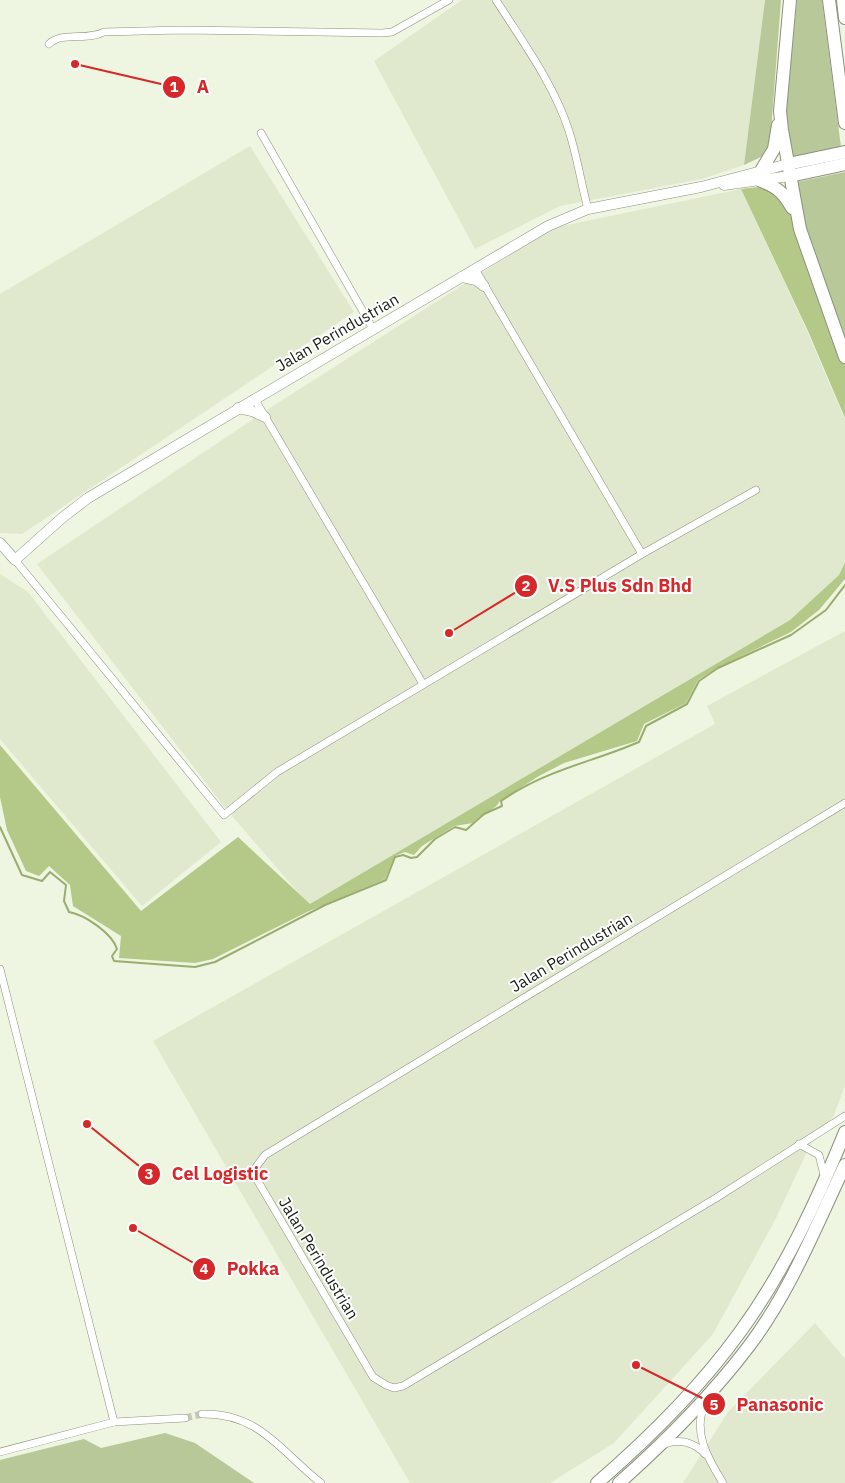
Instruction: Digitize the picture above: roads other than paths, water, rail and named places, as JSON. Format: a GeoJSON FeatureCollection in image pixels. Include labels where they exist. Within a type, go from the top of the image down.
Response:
{"type":"FeatureCollection","features":[{"type":"Feature","properties":{"kind":"highway"},"geometry":{"type":"LineString","coordinates":[[790,0],[780,111],[774,149],[761,175],[784,194],[800,229],[845,357]]}},
{"type":"Feature","properties":{"kind":"highway"},"geometry":{"type":"LineString","coordinates":[[830,0],[845,123]]}},
{"type":"Feature","properties":{"kind":"highway"},"geometry":{"type":"LineString","coordinates":[[843,0],[845,18]]}},
{"type":"Feature","properties":{"kind":"highway"},"geometry":{"type":"LineString","coordinates":[[780,111],[800,229]]}},
{"type":"Feature","properties":{"kind":"highway"},"geometry":{"type":"LineString","coordinates":[[789,170],[843,159]]}},
{"type":"Feature","properties":{"kind":"highway"},"geometry":{"type":"LineString","coordinates":[[597,1483],[640,1444],[683,1400],[740,1333],[788,1255],[825,1179],[845,1132]]}},
{"type":"Feature","properties":{"kind":"highway"},"geometry":{"type":"LineString","coordinates":[[619,1483],[710,1394],[750,1345],[772,1312],[798,1264],[845,1165]]}},
{"type":"Feature","properties":{"kind":"main road","name":"Jalan Perindustrian"},"geometry":{"type":"LineString","coordinates":[[15,560],[62,518],[88,498],[254,398],[548,226],[588,209],[789,170]]}},
{"type":"Feature","properties":{"kind":"main road"},"geometry":{"type":"LineString","coordinates":[[462,277],[476,280],[484,286]]}},
{"type":"Feature","properties":{"kind":"main road"},"geometry":{"type":"LineString","coordinates":[[238,408],[252,410],[265,417]]}},
{"type":"Feature","properties":{"kind":"main road"},"geometry":{"type":"LineString","coordinates":[[0,543],[15,560]]}},
{"type":"Feature","properties":{"kind":"street"},"geometry":{"type":"LineString","coordinates":[[49,44],[57,39],[97,36],[104,32],[181,30],[382,34],[392,32],[449,0]]}},
{"type":"Feature","properties":{"kind":"street"},"geometry":{"type":"LineString","coordinates":[[496,0],[543,77],[560,111],[568,130],[588,209]]}},
{"type":"Feature","properties":{"kind":"street"},"geometry":{"type":"LineString","coordinates":[[261,133],[373,329]]}},
{"type":"Feature","properties":{"kind":"street"},"geometry":{"type":"LineString","coordinates":[[475,269],[642,554]]}},
{"type":"Feature","properties":{"kind":"street"},"geometry":{"type":"LineString","coordinates":[[254,398],[423,684]]}},
{"type":"Feature","properties":{"kind":"street"},"geometry":{"type":"LineString","coordinates":[[15,560],[224,815],[277,772],[642,554],[756,490]]}},
{"type":"Feature","properties":{"kind":"street","name":"Jalan Perindustrian"},"geometry":{"type":"LineString","coordinates":[[799,1144],[590,1274],[403,1386],[394,1388],[373,1377],[256,1178],[256,1167],[265,1154],[845,803]]}},
{"type":"Feature","properties":{"kind":"street"},"geometry":{"type":"LineString","coordinates":[[0,969],[114,1422]]}},
{"type":"Feature","properties":{"kind":"street"},"geometry":{"type":"LineString","coordinates":[[825,1179],[819,1155],[799,1144],[845,1116]]}},
{"type":"Feature","properties":{"kind":"street"},"geometry":{"type":"LineString","coordinates":[[710,1394],[701,1417],[702,1443],[707,1456],[723,1483]]}},
{"type":"Feature","properties":{"kind":"street"},"geometry":{"type":"LineString","coordinates":[[202,1414],[244,1420],[259,1428],[321,1483]]}},
{"type":"Feature","properties":{"kind":"street"},"geometry":{"type":"LineString","coordinates":[[0,1452],[114,1422],[184,1418]]}},
{"type":"Feature","properties":{"kind":"street"},"geometry":{"type":"LineString","coordinates":[[656,1448],[668,1442],[683,1442],[699,1448],[707,1456]]}},
{"type":"Feature","properties":{"kind":"waterway"},"geometry":{"type":"LineString","coordinates":[[0,827],[22,875],[42,881],[50,872],[66,885],[64,901],[69,912],[90,921],[110,937],[117,949],[112,956],[114,961],[195,967],[215,962],[325,905],[386,880],[395,857],[403,855],[411,858],[417,857],[435,839],[455,827],[466,830],[484,814],[502,806],[501,801],[518,790],[551,774],[639,742],[646,726],[687,704],[699,681],[718,668],[791,635],[826,610],[845,585]]}},
{"type":"Feature","properties":{"kind":"tunnel"},"geometry":{"type":"LineString","coordinates":[[185,1418],[202,1414]]}},
{"type":"Feature","properties":{"kind":"place","name":"A"},"geometry":{"type":"Point","coordinates":[75,64]}},
{"type":"Feature","properties":{"kind":"place","name":"V.S Plus Sdn Bhd"},"geometry":{"type":"Point","coordinates":[449,633]}},
{"type":"Feature","properties":{"kind":"place","name":"Cel Logistic"},"geometry":{"type":"Point","coordinates":[87,1124]}},
{"type":"Feature","properties":{"kind":"place","name":"Pokka"},"geometry":{"type":"Point","coordinates":[133,1228]}},
{"type":"Feature","properties":{"kind":"place","name":"Panasonic"},"geometry":{"type":"Point","coordinates":[636,1365]}}]}
